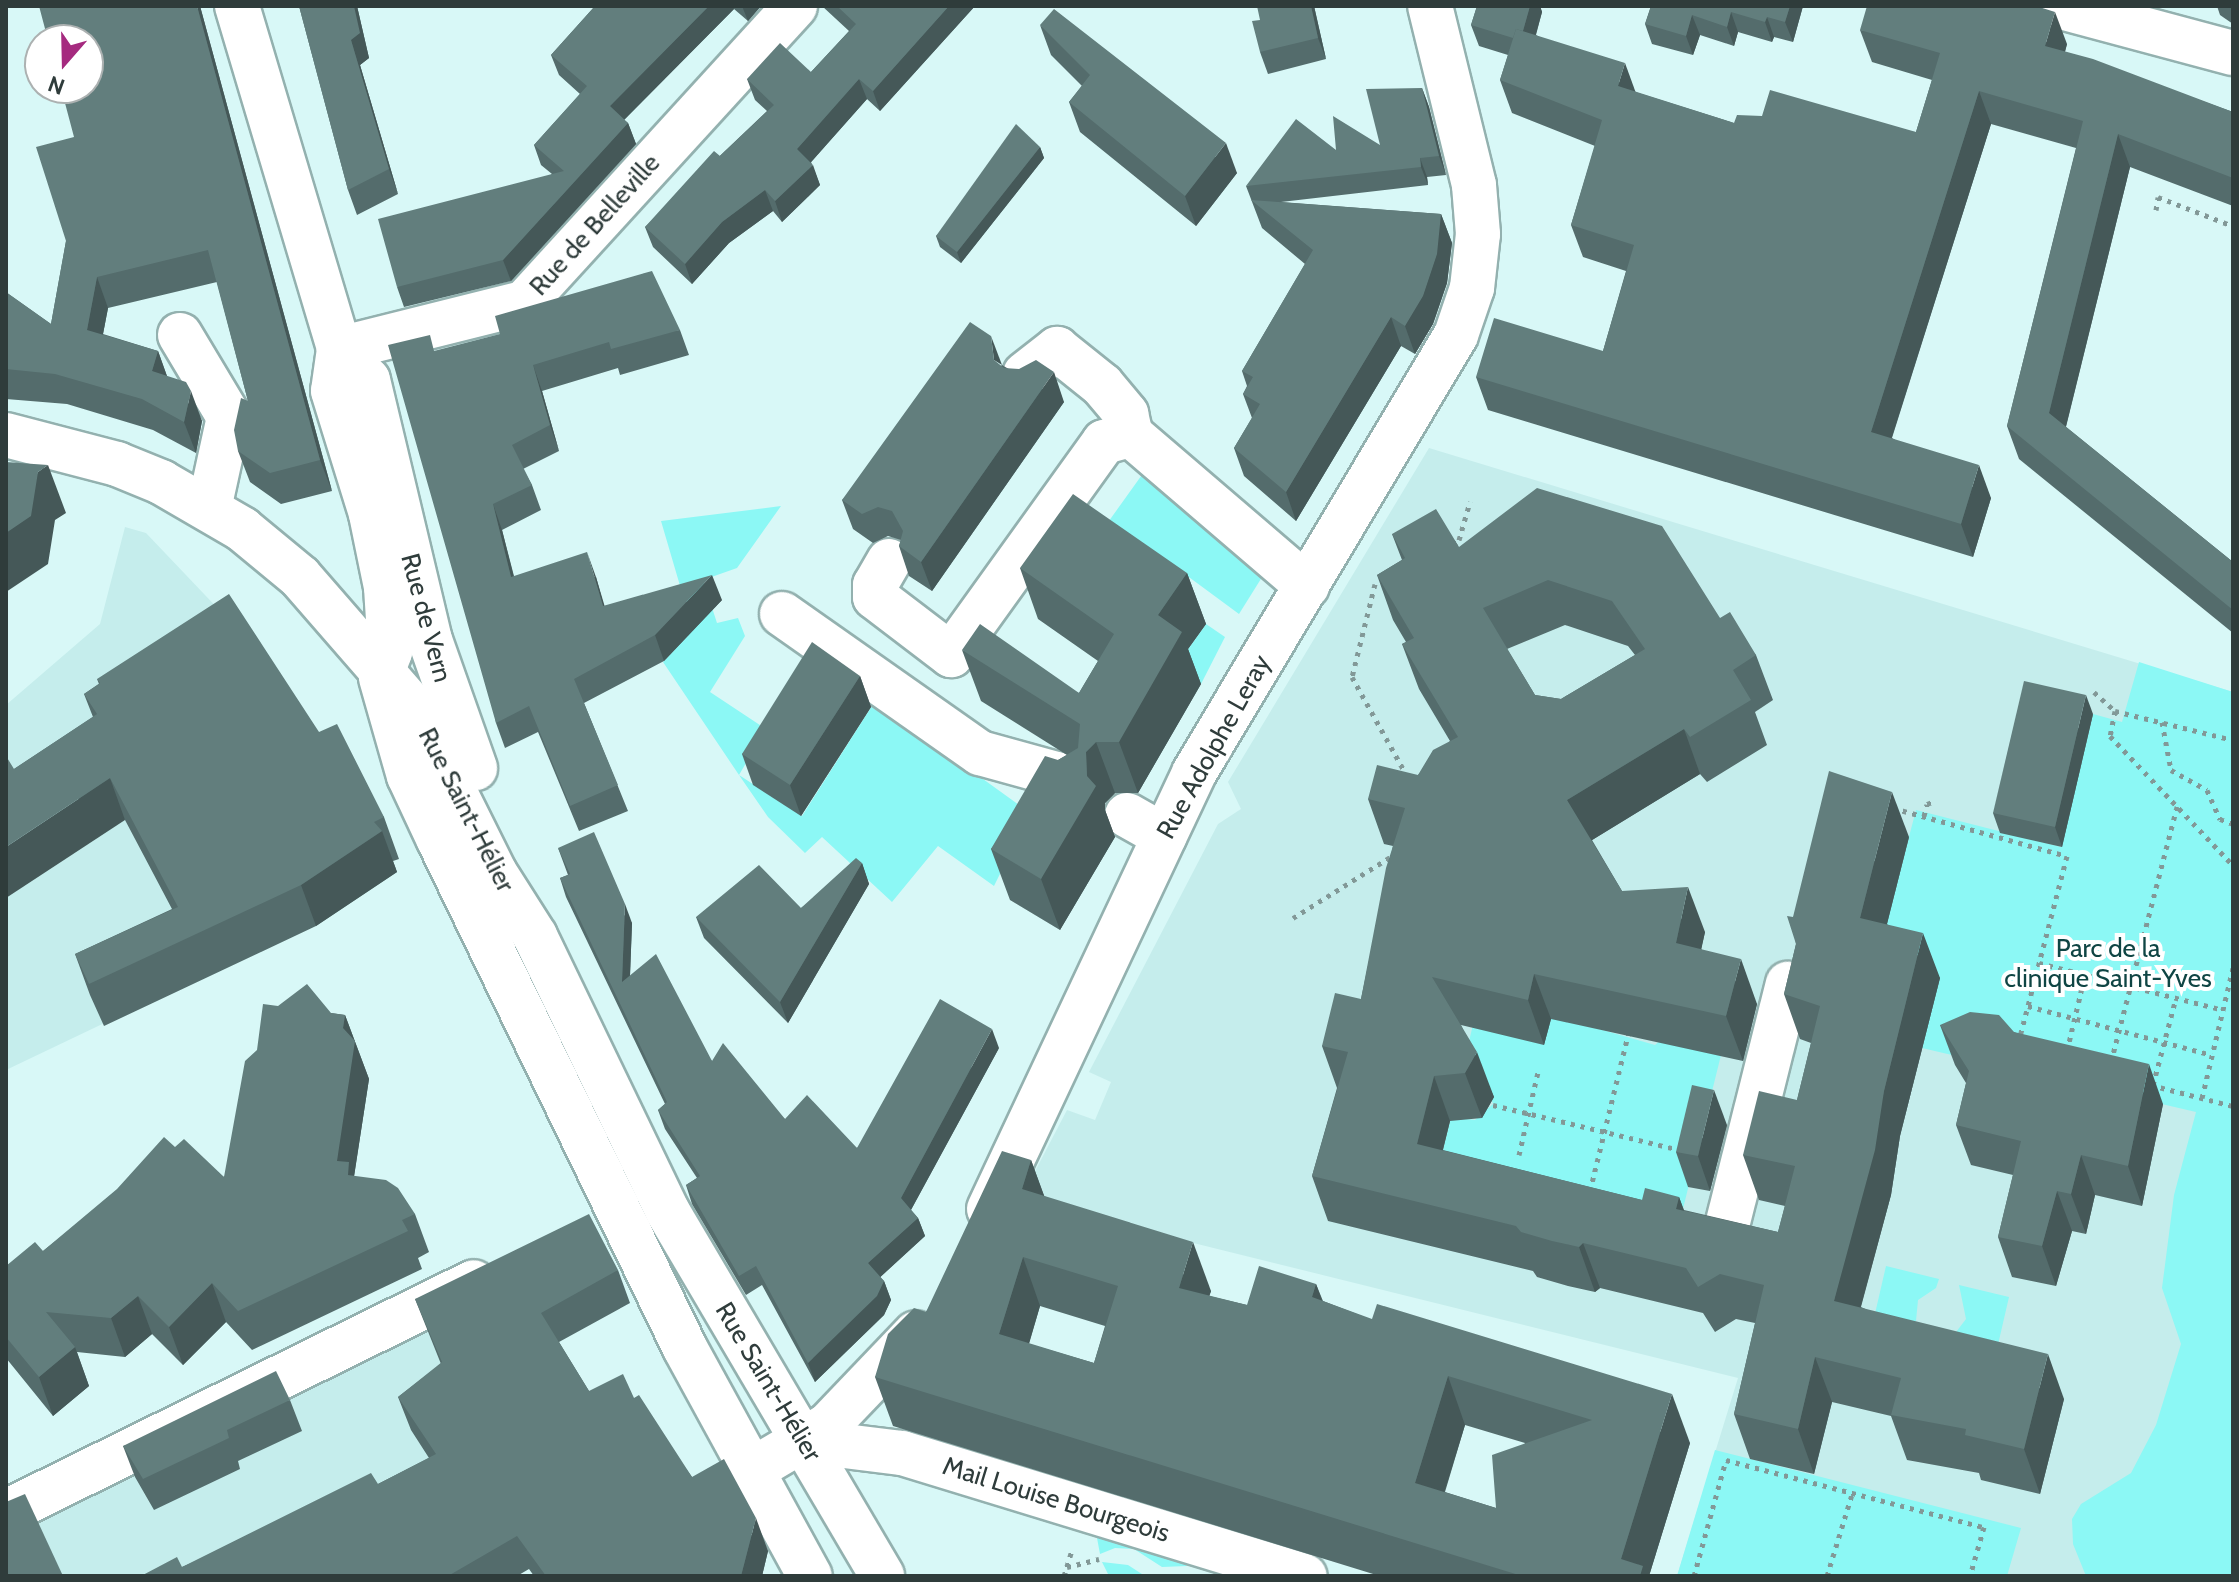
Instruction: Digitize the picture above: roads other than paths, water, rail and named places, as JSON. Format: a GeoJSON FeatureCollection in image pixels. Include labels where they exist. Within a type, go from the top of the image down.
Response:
{"type":"FeatureCollection","features":[{"type":"Feature","properties":{"kind":"main road","name":"Rue de Vern"},"geometry":{"type":"LineString","coordinates":[[237,6],[339,349],[333,391],[371,514],[386,587],[390,652],[381,675]]}},
{"type":"Feature","properties":{"kind":"main road","name":"Rue de Belleville"},"geometry":{"type":"LineString","coordinates":[[339,349],[524,303],[795,6]]}},
{"type":"Feature","properties":{"kind":"main road","name":"Rue Adolphe Leray"},"geometry":{"type":"LineString","coordinates":[[971,1246],[1052,1070],[1146,826],[1194,773],[1443,359],[1472,288],[1478,234],[1474,185],[1430,6]]}},
{"type":"Feature","properties":{"kind":"main road"},"geometry":{"type":"LineString","coordinates":[[2057,6],[2147,17],[2233,53]]}},
{"type":"Feature","properties":{"kind":"main road"},"geometry":{"type":"LineString","coordinates":[[180,335],[229,417],[209,509]]}},
{"type":"Feature","properties":{"kind":"main road","name":"Rue de Vern"},"geometry":{"type":"LineString","coordinates":[[339,349],[368,380],[447,697],[510,853],[535,936]]}},
{"type":"Feature","properties":{"kind":"main road"},"geometry":{"type":"LineString","coordinates":[[1025,374],[1057,349],[1102,385],[1126,414],[1131,435],[1307,586]]}},
{"type":"Feature","properties":{"kind":"main road"},"geometry":{"type":"LineString","coordinates":[[6,435],[117,464],[209,509],[300,577],[381,675]]}},
{"type":"Feature","properties":{"kind":"main road"},"geometry":{"type":"LineString","coordinates":[[889,561],[875,585],[875,597],[951,655],[1104,442],[1131,435]]}},
{"type":"Feature","properties":{"kind":"main road"},"geometry":{"type":"LineString","coordinates":[[782,614],[980,753],[1056,774],[1076,786]]}},
{"type":"Feature","properties":{"kind":"main road","name":"Rue Saint-Hélier"},"geometry":{"type":"LineString","coordinates":[[381,675],[428,730],[495,873],[535,936],[668,1212],[882,1576]]}},
{"type":"Feature","properties":{"kind":"main road","name":"Rue Saint-Hélier"},"geometry":{"type":"LineString","coordinates":[[381,675],[409,776],[618,1211],[810,1576]]}},
{"type":"Feature","properties":{"kind":"main road"},"geometry":{"type":"LineString","coordinates":[[1726,1230],[1788,984]]}},
{"type":"Feature","properties":{"kind":"main road"},"geometry":{"type":"LineString","coordinates":[[575,1232],[618,1211]]}},
{"type":"Feature","properties":{"kind":"main road"},"geometry":{"type":"LineString","coordinates":[[6,1512],[518,1260]]}},
{"type":"Feature","properties":{"kind":"main road"},"geometry":{"type":"LineString","coordinates":[[752,1470],[828,1425],[943,1300]]}},
{"type":"Feature","properties":{"kind":"main road","name":"Mail Louise Bourgeois"},"geometry":{"type":"LineString","coordinates":[[804,1441],[902,1453],[1305,1576]]}},
{"type":"Feature","properties":{"kind":"park label","name":"Parc de la clinique Saint-Yves"},"geometry":{"type":"Point","coordinates":[2108,964]}}]}
